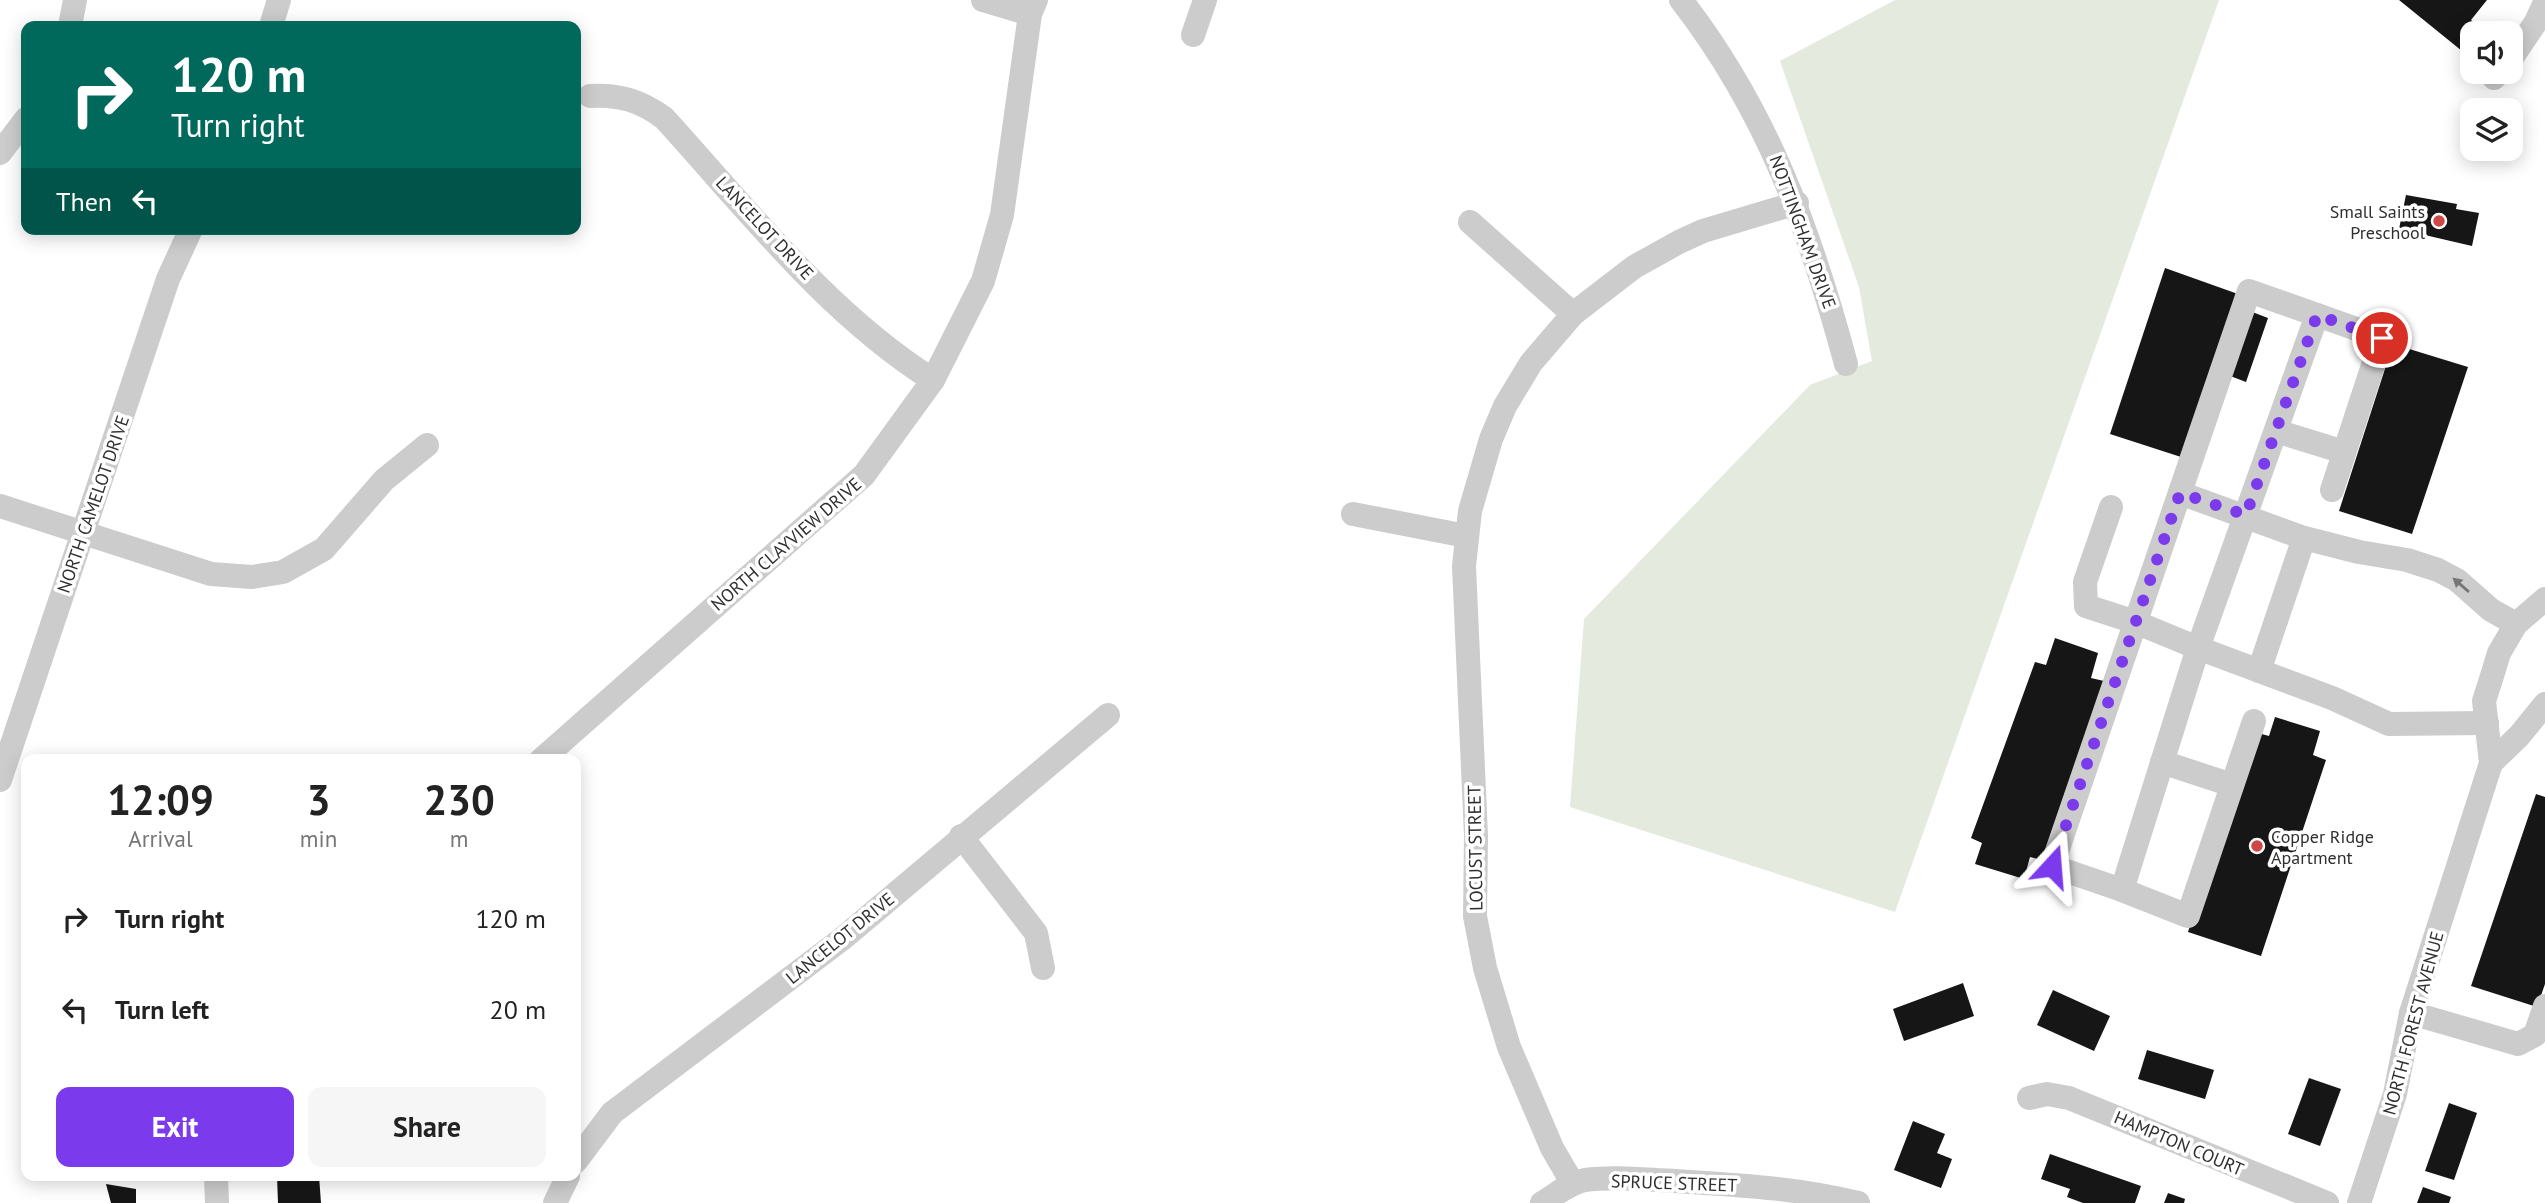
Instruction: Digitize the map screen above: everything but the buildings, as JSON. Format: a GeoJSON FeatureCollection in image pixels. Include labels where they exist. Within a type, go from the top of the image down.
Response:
{"type":"FeatureCollection","features":[{"type":"Feature","properties":{"kind":"street"},"geometry":{"type":"LineString","coordinates":[[71,21],[75,0]]}},
{"type":"Feature","properties":{"kind":"street"},"geometry":{"type":"LineString","coordinates":[[273,21],[279,0]]}},
{"type":"Feature","properties":{"kind":"street"},"geometry":{"type":"LineString","coordinates":[[983,0],[1033,7]]}},
{"type":"Feature","properties":{"kind":"street"},"geometry":{"type":"LineString","coordinates":[[1193,35],[1205,0]]}},
{"type":"Feature","properties":{"kind":"street","name":"NOTTINGHAM DRIVE"},"geometry":{"type":"LineString","coordinates":[[1681,0],[1731,70],[1772,146],[1797,203],[1825,285],[1846,364]]}},
{"type":"Feature","properties":{"kind":"street"},"geometry":{"type":"LineString","coordinates":[[2523,42],[2545,2]]}},
{"type":"Feature","properties":{"kind":"street","name":"NORTH CLAYVIEW DRIVE"},"geometry":{"type":"LineString","coordinates":[[548,754],[864,475],[933,380],[983,281],[999,225],[1033,7]]}},
{"type":"Feature","properties":{"kind":"street","name":"LANCELOT DRIVE"},"geometry":{"type":"LineString","coordinates":[[590,96],[622,97],[651,109],[664,118],[840,309],[905,363],[933,380]]}},
{"type":"Feature","properties":{"kind":"street"},"geometry":{"type":"LineString","coordinates":[[0,153],[21,126]]}},
{"type":"Feature","properties":{"kind":"street","name":"LOCUST STREET"},"geometry":{"type":"LineString","coordinates":[[1573,1184],[1552,1147],[1509,1047],[1485,968],[1475,916],[1476,836],[1464,566],[1470,511],[1491,439],[1505,406],[1531,363],[1573,314],[1634,267],[1679,243],[1703,232],[1797,203]]}},
{"type":"Feature","properties":{"kind":"street"},"geometry":{"type":"LineString","coordinates":[[1470,222],[1573,314]]}},
{"type":"Feature","properties":{"kind":"street","name":"NORTH CAMELOT DRIVE"},"geometry":{"type":"LineString","coordinates":[[0,780],[148,347],[168,279],[188,235]]}},
{"type":"Feature","properties":{"kind":"street"},"geometry":{"type":"LineString","coordinates":[[2254,721],[2189,916],[2052,866],[2249,291],[2382,338],[2332,490]]}},
{"type":"Feature","properties":{"kind":"street"},"geometry":{"type":"LineString","coordinates":[[2122,890],[2198,648],[2317,315]]}},
{"type":"Feature","properties":{"kind":"street"},"geometry":{"type":"LineString","coordinates":[[2276,431],[2344,452]]}},
{"type":"Feature","properties":{"kind":"street"},"geometry":{"type":"LineString","coordinates":[[0,506],[211,574],[252,577],[283,572],[324,548],[384,480],[426,445]]}},
{"type":"Feature","properties":{"kind":"street"},"geometry":{"type":"LineString","coordinates":[[2180,493],[2304,538],[2359,552],[2407,560],[2438,570],[2457,580],[2491,610],[2516,624]]}},
{"type":"Feature","properties":{"kind":"street"},"geometry":{"type":"LineString","coordinates":[[2111,507],[2085,582],[2086,606],[2136,622],[2332,698],[2389,724],[2487,723]]}},
{"type":"Feature","properties":{"kind":"street"},"geometry":{"type":"LineString","coordinates":[[1353,514],[1466,536]]}},
{"type":"Feature","properties":{"kind":"street"},"geometry":{"type":"LineString","coordinates":[[2259,671],[2304,538]]}},
{"type":"Feature","properties":{"kind":"street","name":"NORTH FOREST AVENUE"},"geometry":{"type":"LineString","coordinates":[[2359,1203],[2395,1094],[2411,1013],[2491,763],[2484,701],[2499,653],[2516,624],[2545,599]]}},
{"type":"Feature","properties":{"kind":"street","name":"NORTH FOREST AVENUE"},"geometry":{"type":"LineString","coordinates":[[2491,763],[2519,736],[2545,704]]}},
{"type":"Feature","properties":{"kind":"street","name":"LANCELOT DRIVE"},"geometry":{"type":"LineString","coordinates":[[581,1154],[612,1113],[842,939],[961,836],[1108,715]]}},
{"type":"Feature","properties":{"kind":"street"},"geometry":{"type":"LineString","coordinates":[[2162,762],[2232,785]]}},
{"type":"Feature","properties":{"kind":"street"},"geometry":{"type":"LineString","coordinates":[[961,836],[1036,933],[1043,968]]}},
{"type":"Feature","properties":{"kind":"street"},"geometry":{"type":"LineString","coordinates":[[2411,1013],[2518,1044],[2535,1035],[2545,1006]]}},
{"type":"Feature","properties":{"kind":"street","name":"HAMPTON COURT"},"geometry":{"type":"LineString","coordinates":[[2029,1098],[2047,1094],[2069,1098],[2327,1203]]}},
{"type":"Feature","properties":{"kind":"street","name":"SPRUCE STREET"},"geometry":{"type":"LineString","coordinates":[[1573,1184],[1585,1180],[1641,1179],[1738,1185],[1822,1194],[1858,1203]]}},
{"type":"Feature","properties":{"kind":"street"},"geometry":{"type":"LineString","coordinates":[[216,1181],[217,1203]]}},
{"type":"Feature","properties":{"kind":"street"},"geometry":{"type":"LineString","coordinates":[[555,1203],[566,1181]]}},
{"type":"Feature","properties":{"kind":"street"},"geometry":{"type":"LineString","coordinates":[[1542,1203],[1573,1184]]}},
{"type":"Feature","properties":{"kind":"shaded area"},"geometry":{"type":"Polygon","coordinates":[[[1895,0],[2219,0],[1895,912],[1570,807],[1584,619],[1810,385],[1872,361],[1859,287],[1780,61],[1895,0]]]}},
{"type":"Feature","properties":{"kind":"place","name":"Small Saints Preschool"},"geometry":{"type":"Point","coordinates":[2439,221]}},
{"type":"Feature","properties":{"kind":"place","name":"Copper Ridge Apartment"},"geometry":{"type":"Point","coordinates":[2257,846]}},
{"type":"Feature","properties":{"kind":"route"},"geometry":{"type":"LineString","coordinates":[[2052,866],[2180,493],[2246,515],[2317,315],[2382,338]]}}]}
